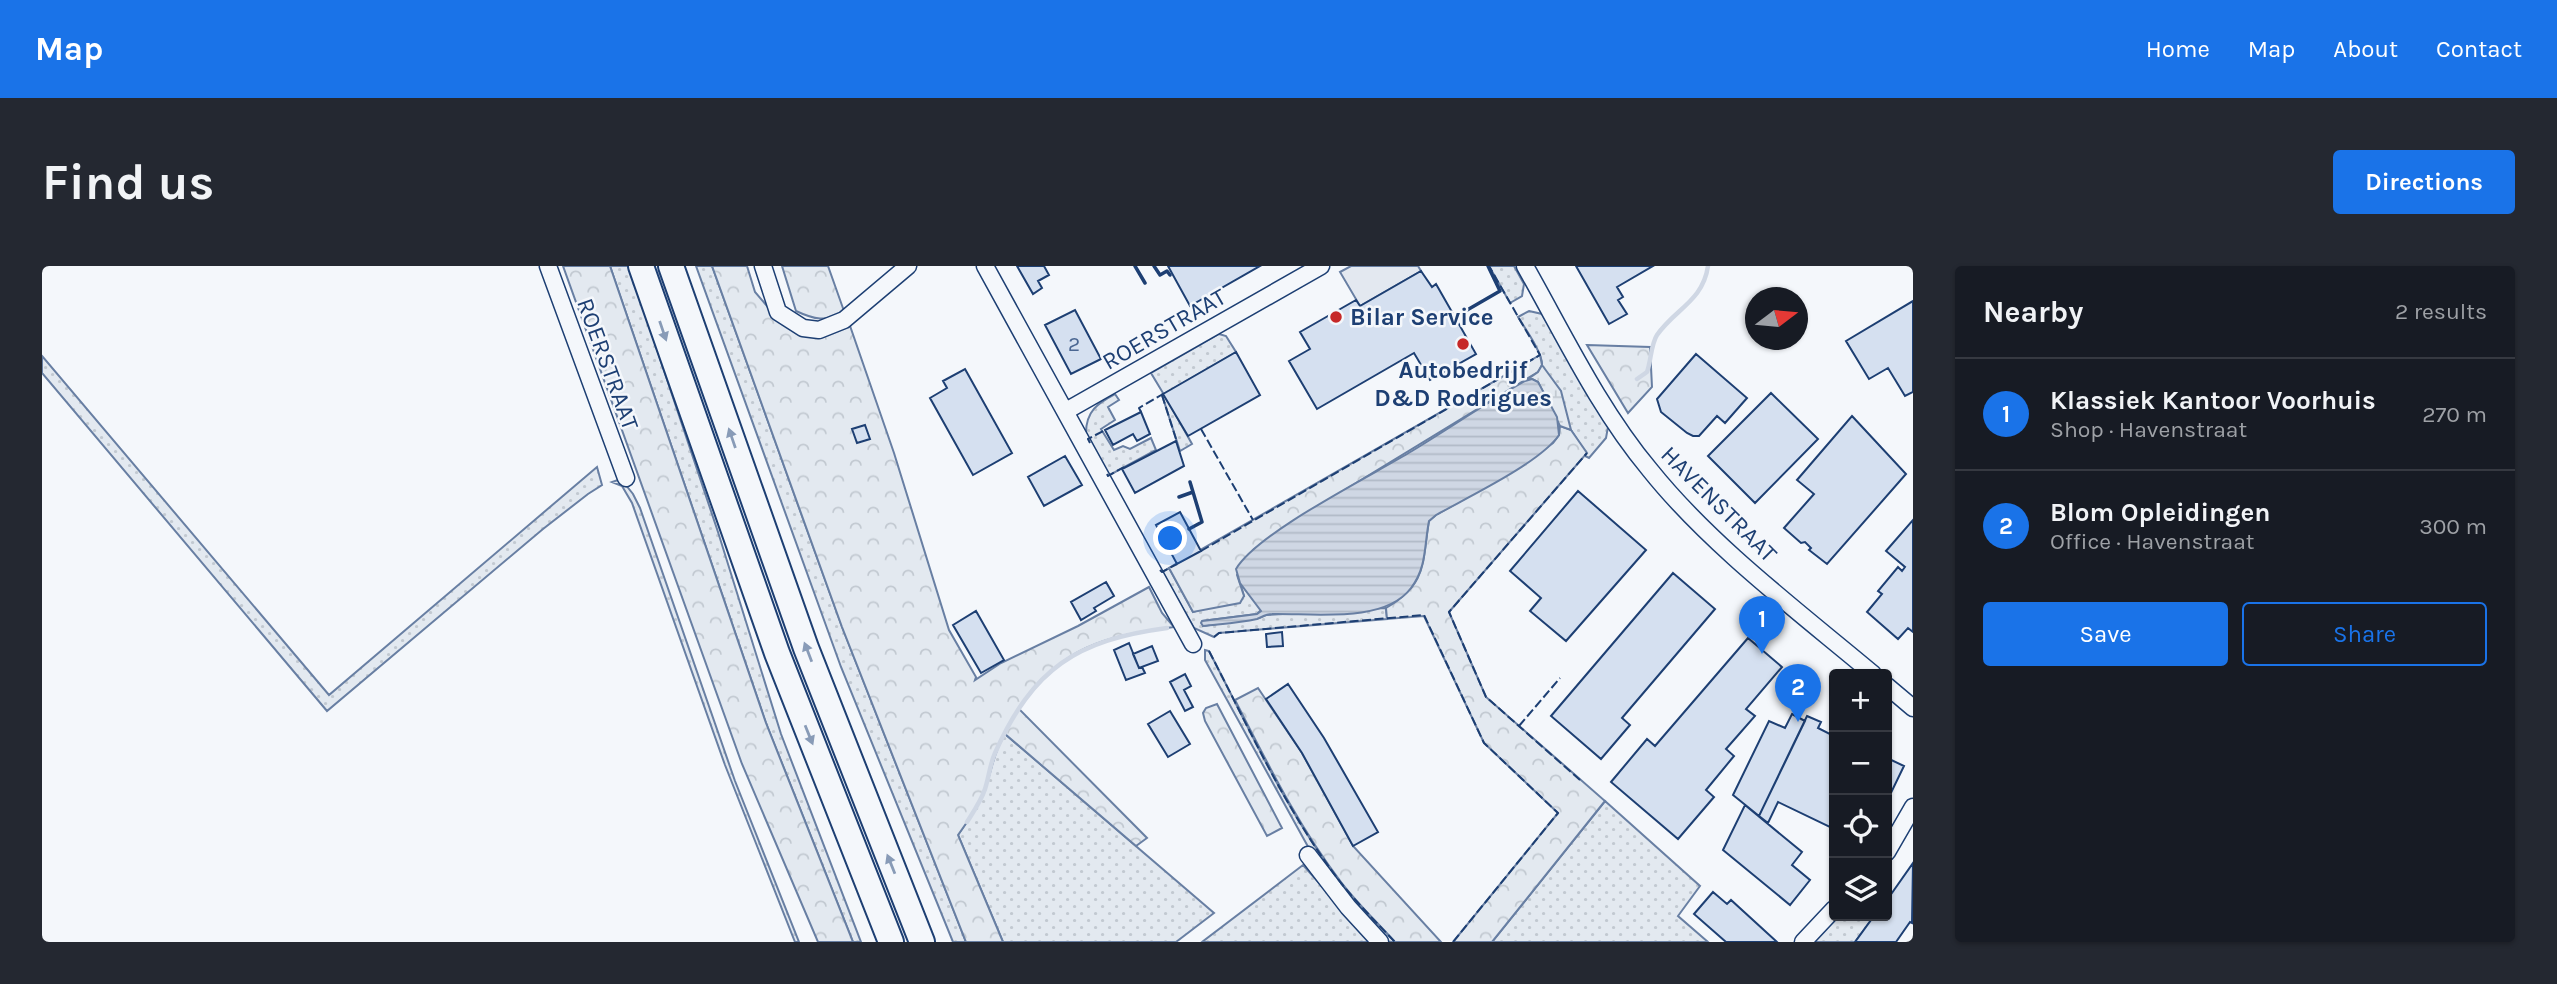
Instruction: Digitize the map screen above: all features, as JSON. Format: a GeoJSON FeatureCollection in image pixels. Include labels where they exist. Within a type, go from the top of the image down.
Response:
{"type":"FeatureCollection","features":[{"type":"Feature","properties":{"kind":"highway"},"geometry":{"type":"LineString","coordinates":[[641,266],[777,653],[891,942]]}},
{"type":"Feature","properties":{"kind":"highway"},"geometry":{"type":"LineString","coordinates":[[671,266],[806,648],[921,937]]}},
{"type":"Feature","properties":{"kind":"street","name":"ROERSTRAAT"},"geometry":{"type":"LineString","coordinates":[[548,266],[626,478]]}},
{"type":"Feature","properties":{"kind":"street"},"geometry":{"type":"LineString","coordinates":[[763,266],[778,312],[803,328],[819,330],[844,320],[908,266]]}},
{"type":"Feature","properties":{"kind":"street"},"geometry":{"type":"LineString","coordinates":[[985,266],[1194,644]]}},
{"type":"Feature","properties":{"kind":"street","name":"ROERSTRAAT"},"geometry":{"type":"LineString","coordinates":[[1066,411],[1321,266]]}},
{"type":"Feature","properties":{"kind":"street","name":"HAVENSTRAAT"},"geometry":{"type":"LineString","coordinates":[[1525,266],[1612,418],[1650,470],[1679,504],[1727,549],[1867,669]]}},
{"type":"Feature","properties":{"kind":"street"},"geometry":{"type":"LineString","coordinates":[[1892,690],[1913,708]]}},
{"type":"Feature","properties":{"kind":"street"},"geometry":{"type":"LineString","coordinates":[[1892,843],[1913,807]]}},
{"type":"Feature","properties":{"kind":"street"},"geometry":{"type":"LineString","coordinates":[[1308,855],[1348,907],[1380,942]]}},
{"type":"Feature","properties":{"kind":"street"},"geometry":{"type":"LineString","coordinates":[[1803,942],[1829,914]]}},
{"type":"Feature","properties":{"kind":"green space"},"geometry":{"type":"Polygon","coordinates":[[[563,266],[610,266],[766,723],[853,942],[818,942],[742,764],[563,266]]]}},
{"type":"Feature","properties":{"kind":"green space"},"geometry":{"type":"Polygon","coordinates":[[[610,266],[629,266],[718,532],[781,734],[861,942],[853,942],[766,723],[610,266]]]}},
{"type":"Feature","properties":{"kind":"green space"},"geometry":{"type":"Polygon","coordinates":[[[696,266],[712,266],[842,627],[966,942],[953,942],[841,667],[696,266]]]}},
{"type":"Feature","properties":{"kind":"green space"},"geometry":{"type":"Polygon","coordinates":[[[712,266],[747,266],[755,292],[780,321],[849,323],[894,453],[949,630],[976,677],[975,680],[1001,663],[1078,626],[1149,587],[1162,613],[1174,627],[1126,635],[1086,648],[1051,671],[1019,709],[1147,838],[1136,846],[1005,734],[1001,741],[982,797],[958,835],[1003,942],[966,942],[842,627],[712,266]]]}},
{"type":"Feature","properties":{"kind":"green space"},"geometry":{"type":"Polygon","coordinates":[[[782,266],[828,266],[844,311],[832,317],[820,318],[796,311],[782,266]]]}},
{"type":"Feature","properties":{"kind":"green space"},"geometry":{"type":"Polygon","coordinates":[[[1489,266],[1514,266],[1524,284],[1522,296],[1510,303],[1489,266]]]}},
{"type":"Feature","properties":{"kind":"green space"},"geometry":{"type":"Polygon","coordinates":[[[1529,311],[1542,314],[1608,427],[1606,438],[1589,458],[1585,456],[1586,453],[1571,430],[1560,426],[1538,382],[1532,379],[1525,381],[1538,373],[1542,365],[1536,347],[1518,317],[1529,311]]]}},
{"type":"Feature","properties":{"kind":"green space"},"geometry":{"type":"Polygon","coordinates":[[[1219,334],[1226,336],[1236,352],[1164,394],[1192,444],[1180,451],[1163,393],[1151,373],[1219,334]]]}},
{"type":"Feature","properties":{"kind":"green space"},"geometry":{"type":"Polygon","coordinates":[[[1587,345],[1650,347],[1652,387],[1628,413],[1587,345]]]}},
{"type":"Feature","properties":{"kind":"green space"},"geometry":{"type":"Polygon","coordinates":[[[1540,355],[1542,365],[1538,372],[1289,524],[1253,550],[1237,575],[1244,596],[1240,603],[1193,612],[1169,568],[1540,355]]]}},
{"type":"Feature","properties":{"kind":"green space"},"geometry":{"type":"Polygon","coordinates":[[[42,356],[329,695],[597,467],[602,485],[543,529],[327,711],[42,373],[42,356]]]}},
{"type":"Feature","properties":{"kind":"green space"},"geometry":{"type":"Polygon","coordinates":[[[1542,365],[1561,391],[1571,430],[1560,426],[1538,382],[1532,379],[1525,381],[1538,372],[1542,365]]]}},
{"type":"Feature","properties":{"kind":"green space"},"geometry":{"type":"Polygon","coordinates":[[[1115,394],[1119,400],[1108,407],[1115,420],[1101,429],[1114,450],[1123,446],[1130,449],[1151,438],[1156,450],[1108,476],[1086,433],[1091,413],[1115,394]]]}},
{"type":"Feature","properties":{"kind":"green space"},"geometry":{"type":"Polygon","coordinates":[[[1560,426],[1571,430],[1587,453],[1449,612],[1486,697],[1605,801],[1492,942],[1453,942],[1558,813],[1484,743],[1424,616],[1387,619],[1386,608],[1409,590],[1421,571],[1429,521],[1514,471],[1553,443],[1559,435],[1560,426]]]}},
{"type":"Feature","properties":{"kind":"green space"},"geometry":{"type":"Polygon","coordinates":[[[621,479],[640,508],[735,781],[799,942],[795,942],[725,765],[632,503],[622,486],[612,482],[621,479]]]}},
{"type":"Feature","properties":{"kind":"green space"},"geometry":{"type":"Polygon","coordinates":[[[1169,568],[1193,612],[1244,596],[1240,583],[1261,610],[1257,614],[1203,621],[1203,626],[1266,615],[1386,608],[1387,619],[1219,633],[1214,637],[1194,628],[1162,572],[1169,568]]]}},
{"type":"Feature","properties":{"kind":"green space"},"geometry":{"type":"Polygon","coordinates":[[[1205,650],[1209,651],[1303,828],[1341,883],[1395,942],[1387,942],[1317,863],[1205,660],[1205,650]]]}},
{"type":"Feature","properties":{"kind":"green space"},"geometry":{"type":"Polygon","coordinates":[[[1258,688],[1302,753],[1353,846],[1441,942],[1395,942],[1325,861],[1284,793],[1235,700],[1258,688]]]}},
{"type":"Feature","properties":{"kind":"green space"},"geometry":{"type":"Polygon","coordinates":[[[1217,704],[1282,828],[1267,836],[1205,721],[1203,713],[1206,708],[1217,704]]]}},
{"type":"Feature","properties":{"kind":"green space"},"geometry":{"type":"Polygon","coordinates":[[[1005,734],[1214,913],[1176,942],[1003,942],[958,835],[985,789],[994,754],[1005,734]]]}},
{"type":"Feature","properties":{"kind":"green space"},"geometry":{"type":"Polygon","coordinates":[[[1605,801],[1700,886],[1678,916],[1708,942],[1492,942],[1605,801]]]}},
{"type":"Feature","properties":{"kind":"green space"},"geometry":{"type":"Polygon","coordinates":[[[1303,865],[1372,942],[1202,942],[1303,865]]]}},
{"type":"Feature","properties":{"kind":"green space"},"geometry":{"type":"Polygon","coordinates":[[[1831,921],[1870,921],[1855,942],[1815,942],[1816,937],[1831,921]]]}},
{"type":"Feature","properties":{"kind":"shaded area"},"geometry":{"type":"Polygon","coordinates":[[[1351,266],[1418,266],[1421,271],[1360,306],[1340,272],[1351,266]]]}},
{"type":"Feature","properties":{"kind":"shaded area"},"geometry":{"type":"Polygon","coordinates":[[[1532,379],[1538,382],[1557,417],[1559,435],[1550,446],[1520,468],[1429,521],[1420,572],[1411,588],[1399,599],[1366,612],[1326,615],[1270,614],[1257,619],[1203,626],[1202,621],[1257,614],[1261,611],[1240,583],[1236,569],[1248,554],[1267,538],[1511,389],[1532,379]]]}},
{"type":"Feature","properties":{"kind":"building"},"geometry":{"type":"Polygon","coordinates":[[[1017,266],[1044,266],[1049,275],[1038,281],[1042,288],[1033,294],[1017,266]]]}},
{"type":"Feature","properties":{"kind":"building"},"geometry":{"type":"Polygon","coordinates":[[[1168,266],[1260,266],[1190,306],[1168,266]]]}},
{"type":"Feature","properties":{"kind":"building"},"geometry":{"type":"Polygon","coordinates":[[[1576,266],[1653,266],[1617,287],[1623,297],[1618,300],[1627,314],[1609,324],[1576,266]]]}},
{"type":"Feature","properties":{"kind":"building"},"geometry":{"type":"Polygon","coordinates":[[[1421,271],[1432,287],[1436,284],[1476,354],[1430,380],[1414,353],[1317,409],[1289,361],[1310,349],[1300,332],[1356,300],[1360,306],[1421,271]]]}},
{"type":"Feature","properties":{"kind":"building"},"geometry":{"type":"Polygon","coordinates":[[[1913,301],[1913,392],[1905,396],[1888,368],[1869,379],[1846,341],[1913,301]]]}},
{"type":"Feature","properties":{"kind":"building"},"geometry":{"type":"Polygon","coordinates":[[[1075,310],[1101,359],[1071,374],[1045,325],[1075,310]]]}},
{"type":"Feature","properties":{"kind":"building"},"geometry":{"type":"Polygon","coordinates":[[[1236,352],[1260,395],[1188,436],[1163,394],[1236,352]]]}},
{"type":"Feature","properties":{"kind":"building"},"geometry":{"type":"Polygon","coordinates":[[[1696,354],[1747,398],[1725,423],[1717,416],[1699,436],[1693,436],[1661,412],[1657,399],[1696,354]]]}},
{"type":"Feature","properties":{"kind":"building"},"geometry":{"type":"Polygon","coordinates":[[[965,369],[1012,453],[973,475],[930,398],[947,388],[943,381],[965,369]]]}},
{"type":"Feature","properties":{"kind":"building"},"geometry":{"type":"Polygon","coordinates":[[[1771,393],[1818,439],[1755,503],[1708,456],[1771,393]]]}},
{"type":"Feature","properties":{"kind":"building"},"geometry":{"type":"Polygon","coordinates":[[[1141,412],[1150,434],[1137,441],[1133,434],[1113,445],[1105,430],[1141,412]]]}},
{"type":"Feature","properties":{"kind":"building"},"geometry":{"type":"Polygon","coordinates":[[[1852,416],[1906,474],[1827,564],[1809,550],[1811,548],[1805,542],[1801,543],[1784,528],[1814,494],[1797,480],[1852,416]]]}},
{"type":"Feature","properties":{"kind":"building"},"geometry":{"type":"Polygon","coordinates":[[[865,425],[870,439],[857,443],[852,429],[865,425]]]}},
{"type":"Feature","properties":{"kind":"building"},"geometry":{"type":"Polygon","coordinates":[[[1176,441],[1184,466],[1135,493],[1122,469],[1176,441]]]}},
{"type":"Feature","properties":{"kind":"building"},"geometry":{"type":"Polygon","coordinates":[[[1065,456],[1082,485],[1044,506],[1028,477],[1065,456]]]}},
{"type":"Feature","properties":{"kind":"building"},"geometry":{"type":"Polygon","coordinates":[[[1578,491],[1646,550],[1566,641],[1530,611],[1541,598],[1510,571],[1578,491]]]}},
{"type":"Feature","properties":{"kind":"building"},"geometry":{"type":"Polygon","coordinates":[[[1180,512],[1201,551],[1177,564],[1156,525],[1180,512]]]}},
{"type":"Feature","properties":{"kind":"building"},"geometry":{"type":"Polygon","coordinates":[[[1913,520],[1913,632],[1908,628],[1898,639],[1867,612],[1882,594],[1878,591],[1898,567],[1902,571],[1905,567],[1886,551],[1913,520]]]}},
{"type":"Feature","properties":{"kind":"building"},"geometry":{"type":"Polygon","coordinates":[[[1673,573],[1715,609],[1622,718],[1630,725],[1601,759],[1551,716],[1673,573]]]}},
{"type":"Feature","properties":{"kind":"building"},"geometry":{"type":"Polygon","coordinates":[[[1106,582],[1114,596],[1081,620],[1071,602],[1106,582]]]}},
{"type":"Feature","properties":{"kind":"building"},"geometry":{"type":"Polygon","coordinates":[[[976,611],[1004,660],[981,673],[953,625],[976,611]]]}},
{"type":"Feature","properties":{"kind":"building"},"geometry":{"type":"Polygon","coordinates":[[[1282,632],[1283,646],[1267,647],[1266,634],[1282,632]]]}},
{"type":"Feature","properties":{"kind":"building"},"geometry":{"type":"Polygon","coordinates":[[[1748,638],[1782,667],[1746,709],[1755,716],[1726,749],[1734,756],[1706,790],[1714,797],[1678,839],[1611,782],[1647,739],[1655,746],[1748,638]]]}},
{"type":"Feature","properties":{"kind":"building"},"geometry":{"type":"Polygon","coordinates":[[[1129,643],[1139,668],[1142,667],[1145,673],[1126,680],[1114,650],[1129,643]]]}},
{"type":"Feature","properties":{"kind":"building"},"geometry":{"type":"Polygon","coordinates":[[[1152,646],[1158,661],[1139,668],[1133,654],[1152,646]]]}},
{"type":"Feature","properties":{"kind":"building"},"geometry":{"type":"Polygon","coordinates":[[[1185,674],[1191,686],[1184,690],[1193,707],[1185,711],[1170,682],[1185,674]]]}},
{"type":"Feature","properties":{"kind":"building"},"geometry":{"type":"Polygon","coordinates":[[[1288,684],[1324,738],[1378,832],[1353,846],[1302,753],[1266,699],[1288,684]]]}},
{"type":"Feature","properties":{"kind":"building"},"geometry":{"type":"Polygon","coordinates":[[[1170,711],[1190,744],[1168,757],[1148,724],[1170,711]]]}},
{"type":"Feature","properties":{"kind":"building"},"geometry":{"type":"Polygon","coordinates":[[[1792,714],[1805,721],[1759,816],[1733,795],[1769,721],[1785,728],[1792,714]]]}},
{"type":"Feature","properties":{"kind":"building"},"geometry":{"type":"Polygon","coordinates":[[[1807,716],[1821,722],[1818,728],[1829,734],[1829,827],[1778,802],[1768,823],[1759,816],[1807,716]]]}},
{"type":"Feature","properties":{"kind":"building"},"geometry":{"type":"Polygon","coordinates":[[[1892,760],[1904,766],[1892,791],[1892,760]]]}},
{"type":"Feature","properties":{"kind":"building"},"geometry":{"type":"Polygon","coordinates":[[[1745,805],[1802,852],[1792,865],[1810,880],[1790,905],[1723,850],[1745,805]]]}},
{"type":"Feature","properties":{"kind":"building"},"geometry":{"type":"Polygon","coordinates":[[[1913,863],[1912,923],[1910,922],[1896,942],[1855,942],[1870,921],[1892,921],[1892,893],[1913,863]]]}},
{"type":"Feature","properties":{"kind":"building"},"geometry":{"type":"Polygon","coordinates":[[[1713,892],[1727,904],[1731,900],[1777,942],[1726,942],[1694,914],[1713,892]]]}},
{"type":"Feature","properties":{"kind":"waterway"},"geometry":{"type":"LineString","coordinates":[[1637,379],[1647,372],[1657,335],[1700,288],[1708,266]]}},
{"type":"Feature","properties":{"kind":"waterway"},"geometry":{"type":"LineString","coordinates":[[967,822],[983,793],[993,757],[1010,724],[1025,699],[1042,679],[1083,650],[1135,633],[1167,628]]}},
{"type":"Feature","properties":{"kind":"fence"},"geometry":{"type":"LineString","coordinates":[[1201,551],[1540,355],[1489,266]]}},
{"type":"Feature","properties":{"kind":"fence"},"geometry":{"type":"LineString","coordinates":[[1141,412],[1139,408],[1163,394]]}},
{"type":"Feature","properties":{"kind":"fence"},"geometry":{"type":"LineString","coordinates":[[1162,395],[1176,439]]}},
{"type":"Feature","properties":{"kind":"fence"},"geometry":{"type":"LineString","coordinates":[[1201,429],[1253,520]]}},
{"type":"Feature","properties":{"kind":"fence"},"geometry":{"type":"LineString","coordinates":[[1090,443],[1088,439],[1105,430]]}},
{"type":"Feature","properties":{"kind":"fence"},"geometry":{"type":"LineString","coordinates":[[1580,780],[1486,697],[1449,612],[1587,453]]}},
{"type":"Feature","properties":{"kind":"fence"},"geometry":{"type":"LineString","coordinates":[[1107,474],[1108,476],[1124,467]]}},
{"type":"Feature","properties":{"kind":"fence"},"geometry":{"type":"LineString","coordinates":[[1160,570],[1162,572],[1177,564]]}},
{"type":"Feature","properties":{"kind":"fence"},"geometry":{"type":"LineString","coordinates":[[1214,637],[1219,633],[1424,615],[1484,743],[1558,813],[1453,942]]}},
{"type":"Feature","properties":{"kind":"fence"},"geometry":{"type":"LineString","coordinates":[[1209,651],[1303,828],[1341,883],[1395,942]]}},
{"type":"Feature","properties":{"kind":"fence"},"geometry":{"type":"LineString","coordinates":[[1519,726],[1560,678]]}},
{"type":"Feature","properties":{"kind":"wall"},"geometry":{"type":"LineString","coordinates":[[1135,266],[1145,283]]}},
{"type":"Feature","properties":{"kind":"wall"},"geometry":{"type":"LineString","coordinates":[[1154,266],[1160,275],[1167,271],[1170,275]]}},
{"type":"Feature","properties":{"kind":"wall"},"geometry":{"type":"LineString","coordinates":[[1455,317],[1500,291],[1488,266]]}},
{"type":"Feature","properties":{"kind":"wall"},"geometry":{"type":"LineString","coordinates":[[1189,529],[1202,522],[1190,482]]}},
{"type":"Feature","properties":{"kind":"wall"},"geometry":{"type":"LineString","coordinates":[[1179,497],[1193,492]]}},
{"type":"Feature","properties":{"kind":"place","name":"Bilar Service"},"geometry":{"type":"Point","coordinates":[1336,317]}},
{"type":"Feature","properties":{"kind":"place","name":"Autobedrijf D&D Rodrigues"},"geometry":{"type":"Point","coordinates":[1463,344]}},
{"type":"Feature","properties":{"kind":"place","name":"Klassiek Kantoor Voorhuis"},"geometry":{"type":"Point","coordinates":[1762,654]}},
{"type":"Feature","properties":{"kind":"place","name":"Blom Opleidingen"},"geometry":{"type":"Point","coordinates":[1798,722]}}]}
